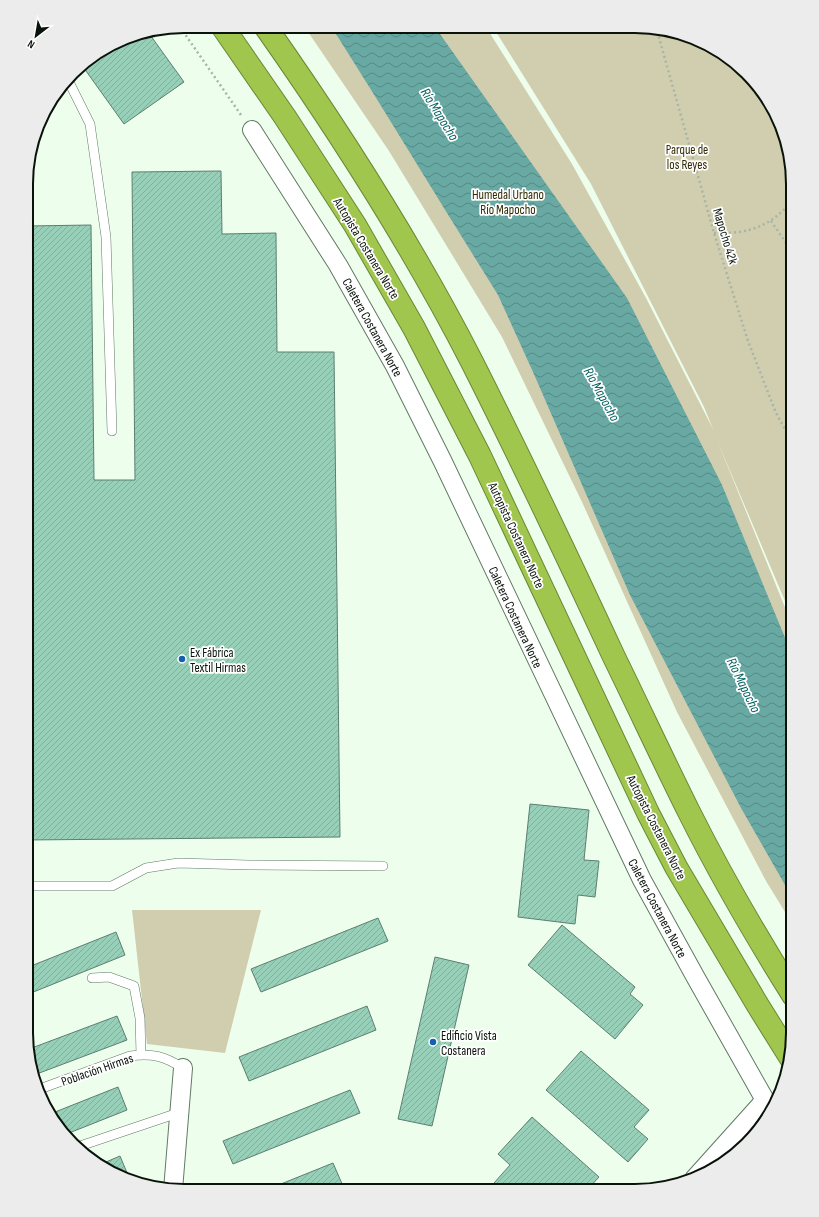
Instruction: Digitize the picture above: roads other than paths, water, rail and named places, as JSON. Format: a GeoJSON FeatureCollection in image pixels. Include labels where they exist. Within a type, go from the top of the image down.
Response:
{"type":"FeatureCollection","features":[{"type":"Feature","properties":{"kind":"highway","name":"Autopista Costanera Norte"},"geometry":{"type":"LineString","coordinates":[[227,33],[285,117],[355,225],[414,328],[480,456],[648,813],[676,867],[753,998],[785,1050]]}},
{"type":"Feature","properties":{"kind":"highway"},"geometry":{"type":"LineString","coordinates":[[270,33],[329,119],[399,230],[429,282],[471,360],[690,813],[747,919],[786,983]]}},
{"type":"Feature","properties":{"kind":"street","name":"Caletera Costanera Norte"},"geometry":{"type":"LineString","coordinates":[[252,130],[338,265],[395,366],[446,469],[642,880],[768,1104]]}},
{"type":"Feature","properties":{"kind":"street","name":"Población Hirmas"},"geometry":{"type":"LineString","coordinates":[[173,1184],[182,1068]]}},
{"type":"Feature","properties":{"kind":"street"},"geometry":{"type":"LineString","coordinates":[[708,1165],[767,1107]]}},
{"type":"Feature","properties":{"kind":"lane"},"geometry":{"type":"LineString","coordinates":[[70,84],[90,124],[106,238],[112,431]]}},
{"type":"Feature","properties":{"kind":"lane"},"geometry":{"type":"LineString","coordinates":[[33,886],[112,886],[146,868],[178,863],[383,866]]}},
{"type":"Feature","properties":{"kind":"lane"},"geometry":{"type":"LineString","coordinates":[[92,978],[109,977],[134,986],[140,1018],[141,1055]]}},
{"type":"Feature","properties":{"kind":"lane","name":"Población Hirmas"},"geometry":{"type":"LineString","coordinates":[[43,1088],[130,1056],[152,1055],[163,1057],[182,1068]]}},
{"type":"Feature","properties":{"kind":"lane"},"geometry":{"type":"LineString","coordinates":[[82,1145],[178,1113]]}},
{"type":"Feature","properties":{"kind":"water","name":"Humedal Urbano Río Mapocho"},"geometry":{"type":"Polygon","coordinates":[[[335,33],[439,33],[627,298],[722,485],[786,640],[786,887],[741,808],[630,595],[498,295],[335,33]]]}},
{"type":"Feature","properties":{"kind":"place","name":"Ex Fábrica Textil Hirmas"},"geometry":{"type":"Point","coordinates":[182,659]}},
{"type":"Feature","properties":{"kind":"place","name":"Edificio Vista Costanera"},"geometry":{"type":"Point","coordinates":[433,1042]}},
{"type":"Feature","properties":{"kind":"water label","name":"Río Mapocho"},"geometry":{"type":"Point","coordinates":[440,114]}},
{"type":"Feature","properties":{"kind":"water label","name":"Río Mapocho"},"geometry":{"type":"Point","coordinates":[602,394]}},
{"type":"Feature","properties":{"kind":"water label","name":"Río Mapocho"},"geometry":{"type":"Point","coordinates":[744,685]}},
{"type":"Feature","properties":{"kind":"park label","name":"Parque de los Reyes"},"geometry":{"type":"Point","coordinates":[687,156]}}]}
